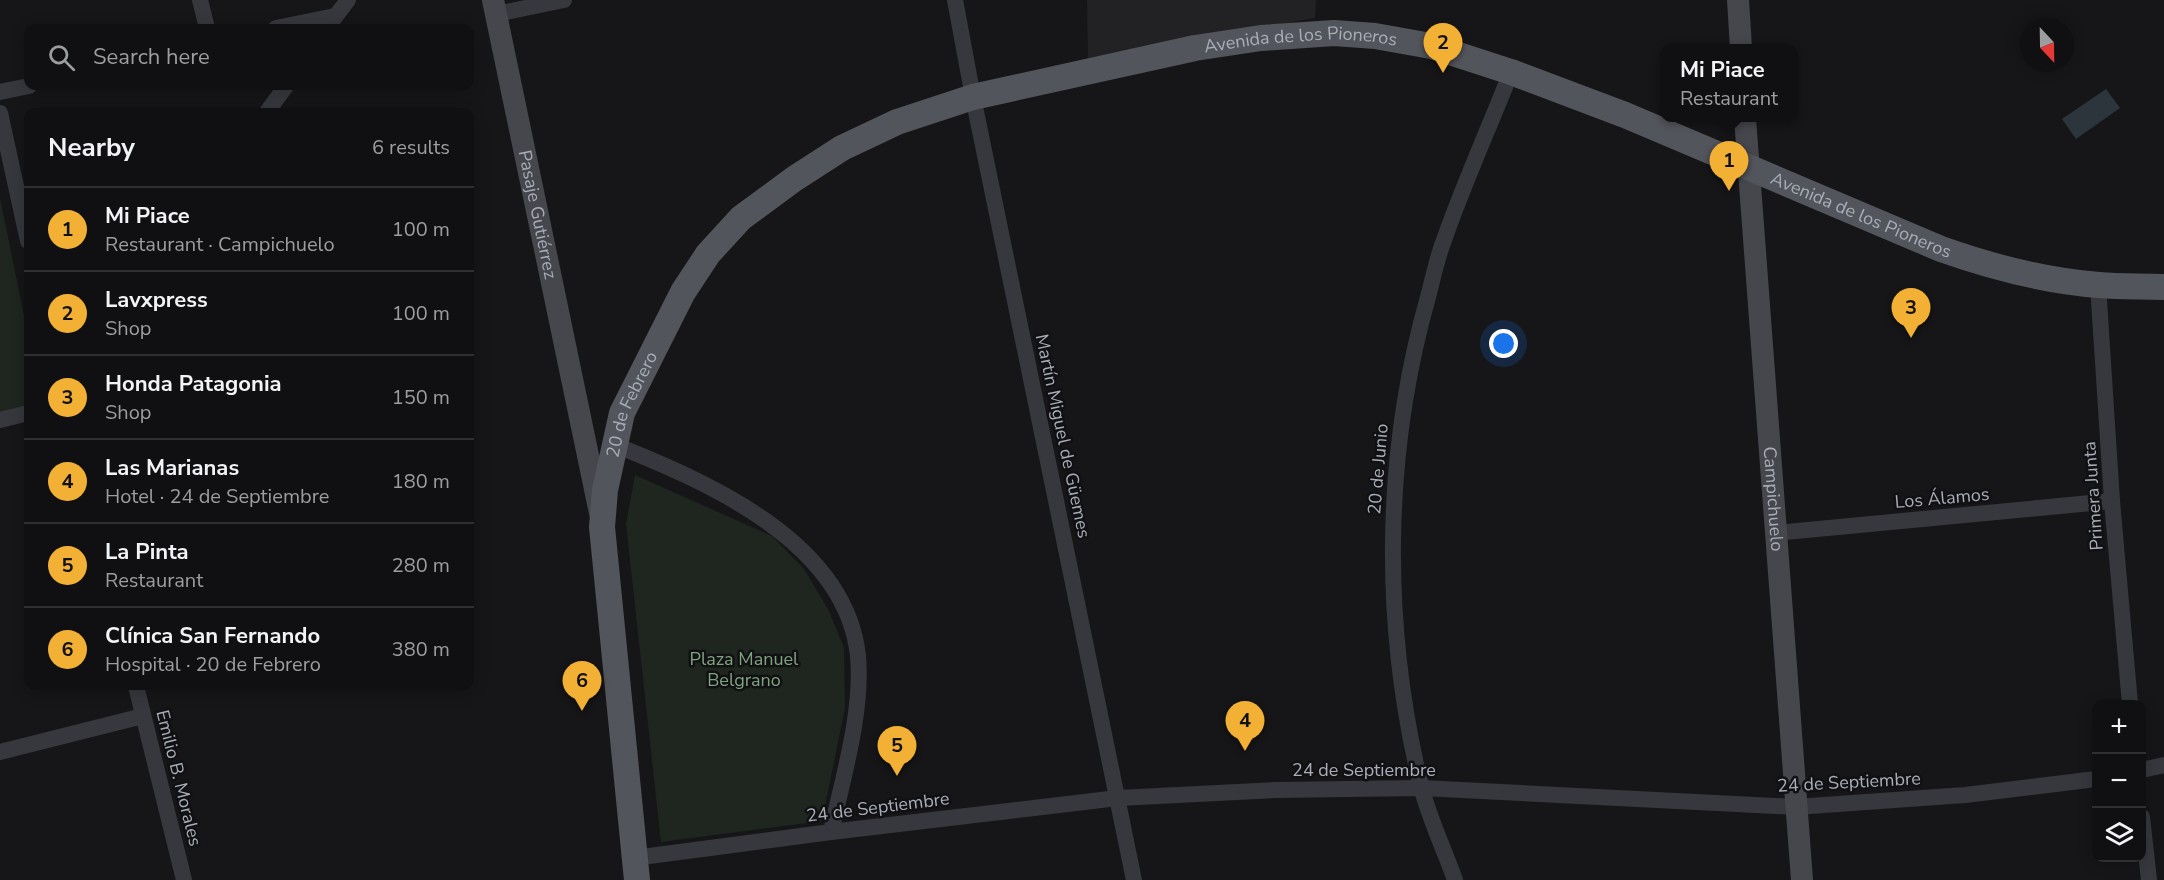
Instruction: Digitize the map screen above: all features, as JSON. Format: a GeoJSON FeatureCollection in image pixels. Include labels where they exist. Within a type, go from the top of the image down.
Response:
{"type":"FeatureCollection","features":[{"type":"Feature","properties":{"kind":"main road","name":"Avenida de los Pioneros"},"geometry":{"type":"LineString","coordinates":[[973,97],[1195,48],[1261,38],[1334,33],[1375,36],[1431,46],[1511,72],[1625,115],[1941,249],[1980,263],[2025,274],[2098,285],[2164,287]]}},
{"type":"Feature","properties":{"kind":"main road","name":"20 de Febrero"},"geometry":{"type":"LineString","coordinates":[[635,869],[602,526],[605,490],[622,413],[683,292],[708,254],[741,218],[794,179],[842,148],[897,122],[973,97]]}},
{"type":"Feature","properties":{"kind":"street"},"geometry":{"type":"LineString","coordinates":[[200,0],[206,24]]}},
{"type":"Feature","properties":{"kind":"street"},"geometry":{"type":"LineString","coordinates":[[313,24],[331,22],[348,0]]}},
{"type":"Feature","properties":{"kind":"street"},"geometry":{"type":"LineString","coordinates":[[495,7],[564,0]]}},
{"type":"Feature","properties":{"kind":"street","name":"Martín Miguel de Güemes"},"geometry":{"type":"LineString","coordinates":[[955,0],[1134,880]]}},
{"type":"Feature","properties":{"kind":"street"},"geometry":{"type":"LineString","coordinates":[[1738,0],[1741,44]]}},
{"type":"Feature","properties":{"kind":"street","name":"Pasaje Gutiérrez"},"geometry":{"type":"LineString","coordinates":[[495,7],[602,526]]}},
{"type":"Feature","properties":{"kind":"street","name":"20 de Junio"},"geometry":{"type":"LineString","coordinates":[[1455,880],[1422,788],[1399,672],[1394,612],[1394,486],[1400,429],[1415,341],[1443,242],[1511,72]]}},
{"type":"Feature","properties":{"kind":"street"},"geometry":{"type":"LineString","coordinates":[[0,92],[24,87]]}},
{"type":"Feature","properties":{"kind":"street"},"geometry":{"type":"LineString","coordinates":[[270,108],[283,90]]}},
{"type":"Feature","properties":{"kind":"street"},"geometry":{"type":"LineString","coordinates":[[0,113],[24,223]]}},
{"type":"Feature","properties":{"kind":"street","name":"Campichuelo"},"geometry":{"type":"LineString","coordinates":[[1745,122],[1802,880]]}},
{"type":"Feature","properties":{"kind":"street","name":"Primera Junta"},"geometry":{"type":"LineString","coordinates":[[2098,285],[2112,501],[2130,700]]}},
{"type":"Feature","properties":{"kind":"street"},"geometry":{"type":"LineString","coordinates":[[0,420],[24,414]]}},
{"type":"Feature","properties":{"kind":"street"},"geometry":{"type":"LineString","coordinates":[[583,429],[615,445],[668,466],[785,533],[819,567],[848,613],[858,656],[857,715],[831,832]]}},
{"type":"Feature","properties":{"kind":"street","name":"Los Álamos"},"geometry":{"type":"LineString","coordinates":[[1776,533],[2112,501]]}},
{"type":"Feature","properties":{"kind":"street","name":"Emilio B. Morales"},"geometry":{"type":"LineString","coordinates":[[137,690],[184,880]]}},
{"type":"Feature","properties":{"kind":"street"},"geometry":{"type":"LineString","coordinates":[[0,752],[143,716]]}},
{"type":"Feature","properties":{"kind":"street"},"geometry":{"type":"LineString","coordinates":[[2146,769],[2164,765]]}},
{"type":"Feature","properties":{"kind":"street","name":"24 de Septiembre"},"geometry":{"type":"LineString","coordinates":[[635,869],[831,832],[1118,798],[1275,790],[1422,788],[1796,807],[1965,795],[2092,779]]}},
{"type":"Feature","properties":{"kind":"street"},"geometry":{"type":"LineString","coordinates":[[2146,853],[2149,880]]}},
{"type":"Feature","properties":{"kind":"shaded area"},"geometry":{"type":"Polygon","coordinates":[[[1087,0],[1316,0],[1315,18],[1088,58],[1087,0]]]}},
{"type":"Feature","properties":{"kind":"shaded area"},"geometry":{"type":"Polygon","coordinates":[[[2106,89],[2120,108],[2076,139],[2062,119],[2106,89]]]}},
{"type":"Feature","properties":{"kind":"green space"},"geometry":{"type":"Polygon","coordinates":[[[0,198],[24,315],[24,414],[0,419],[0,198]]]}},
{"type":"Feature","properties":{"kind":"green space","name":"Plaza Manuel Belgrano"},"geometry":{"type":"Polygon","coordinates":[[[635,475],[772,536],[804,569],[829,611],[844,648],[845,708],[822,821],[661,842],[626,524],[635,475]]]}},
{"type":"Feature","properties":{"kind":"place","name":"Lavxpress"},"geometry":{"type":"Point","coordinates":[1443,73]}},
{"type":"Feature","properties":{"kind":"place","name":"Mi Piace"},"geometry":{"type":"Point","coordinates":[1729,191]}},
{"type":"Feature","properties":{"kind":"place","name":"Honda Patagonia"},"geometry":{"type":"Point","coordinates":[1911,338]}},
{"type":"Feature","properties":{"kind":"place","name":"Clínica San Fernando"},"geometry":{"type":"Point","coordinates":[582,711]}},
{"type":"Feature","properties":{"kind":"place","name":"Las Marianas"},"geometry":{"type":"Point","coordinates":[1245,751]}},
{"type":"Feature","properties":{"kind":"place","name":"La Pinta"},"geometry":{"type":"Point","coordinates":[897,776]}}]}
